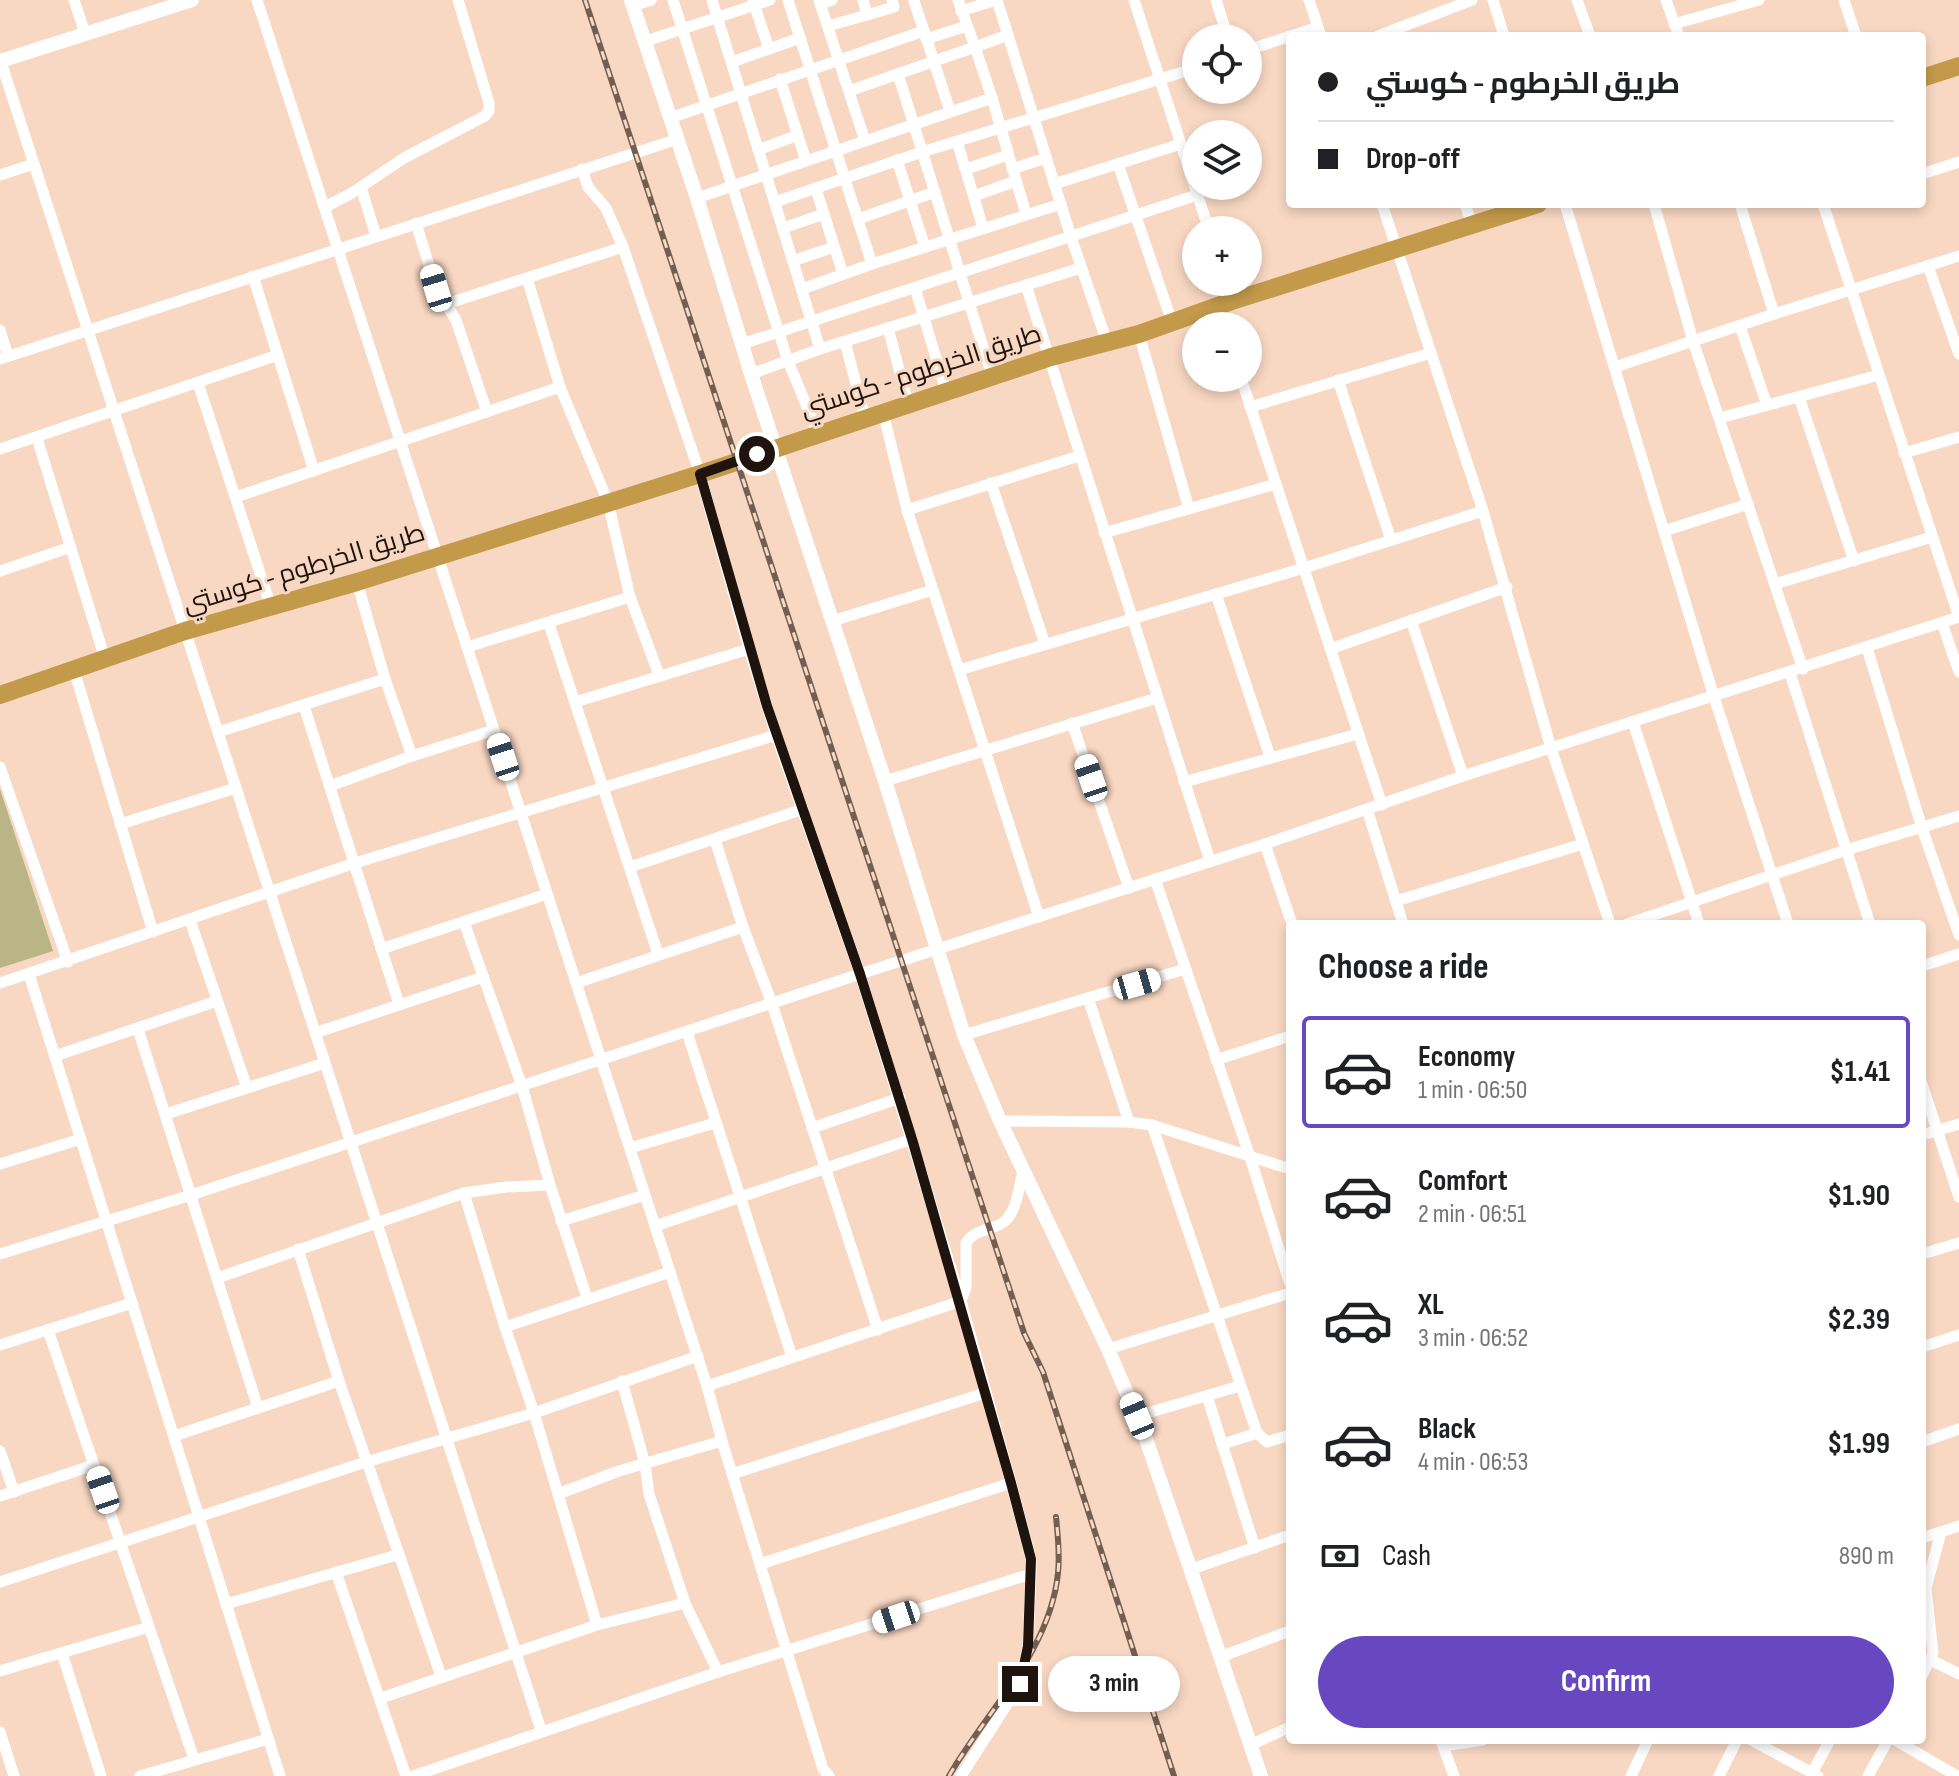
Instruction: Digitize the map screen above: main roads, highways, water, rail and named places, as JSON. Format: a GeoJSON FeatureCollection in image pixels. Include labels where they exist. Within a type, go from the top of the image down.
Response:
{"type":"FeatureCollection","features":[{"type":"Feature","properties":{"kind":"highway"},"geometry":{"type":"LineString","coordinates":[[1926,77],[1959,66]]}},
{"type":"Feature","properties":{"kind":"highway","name":"طريق الخرطوم - كوستي"},"geometry":{"type":"LineString","coordinates":[[0,695],[185,631],[357,582],[700,474],[908,403],[1051,357],[1139,334],[1525,208]]}},
{"type":"Feature","properties":{"kind":"railway"},"geometry":{"type":"LineString","coordinates":[[585,0],[1024,1333],[1043,1372],[1174,1776]]}},
{"type":"Feature","properties":{"kind":"railway"},"geometry":{"type":"LineString","coordinates":[[949,1776],[1015,1679],[1043,1629],[1053,1602],[1058,1573],[1056,1517]]}}]}
